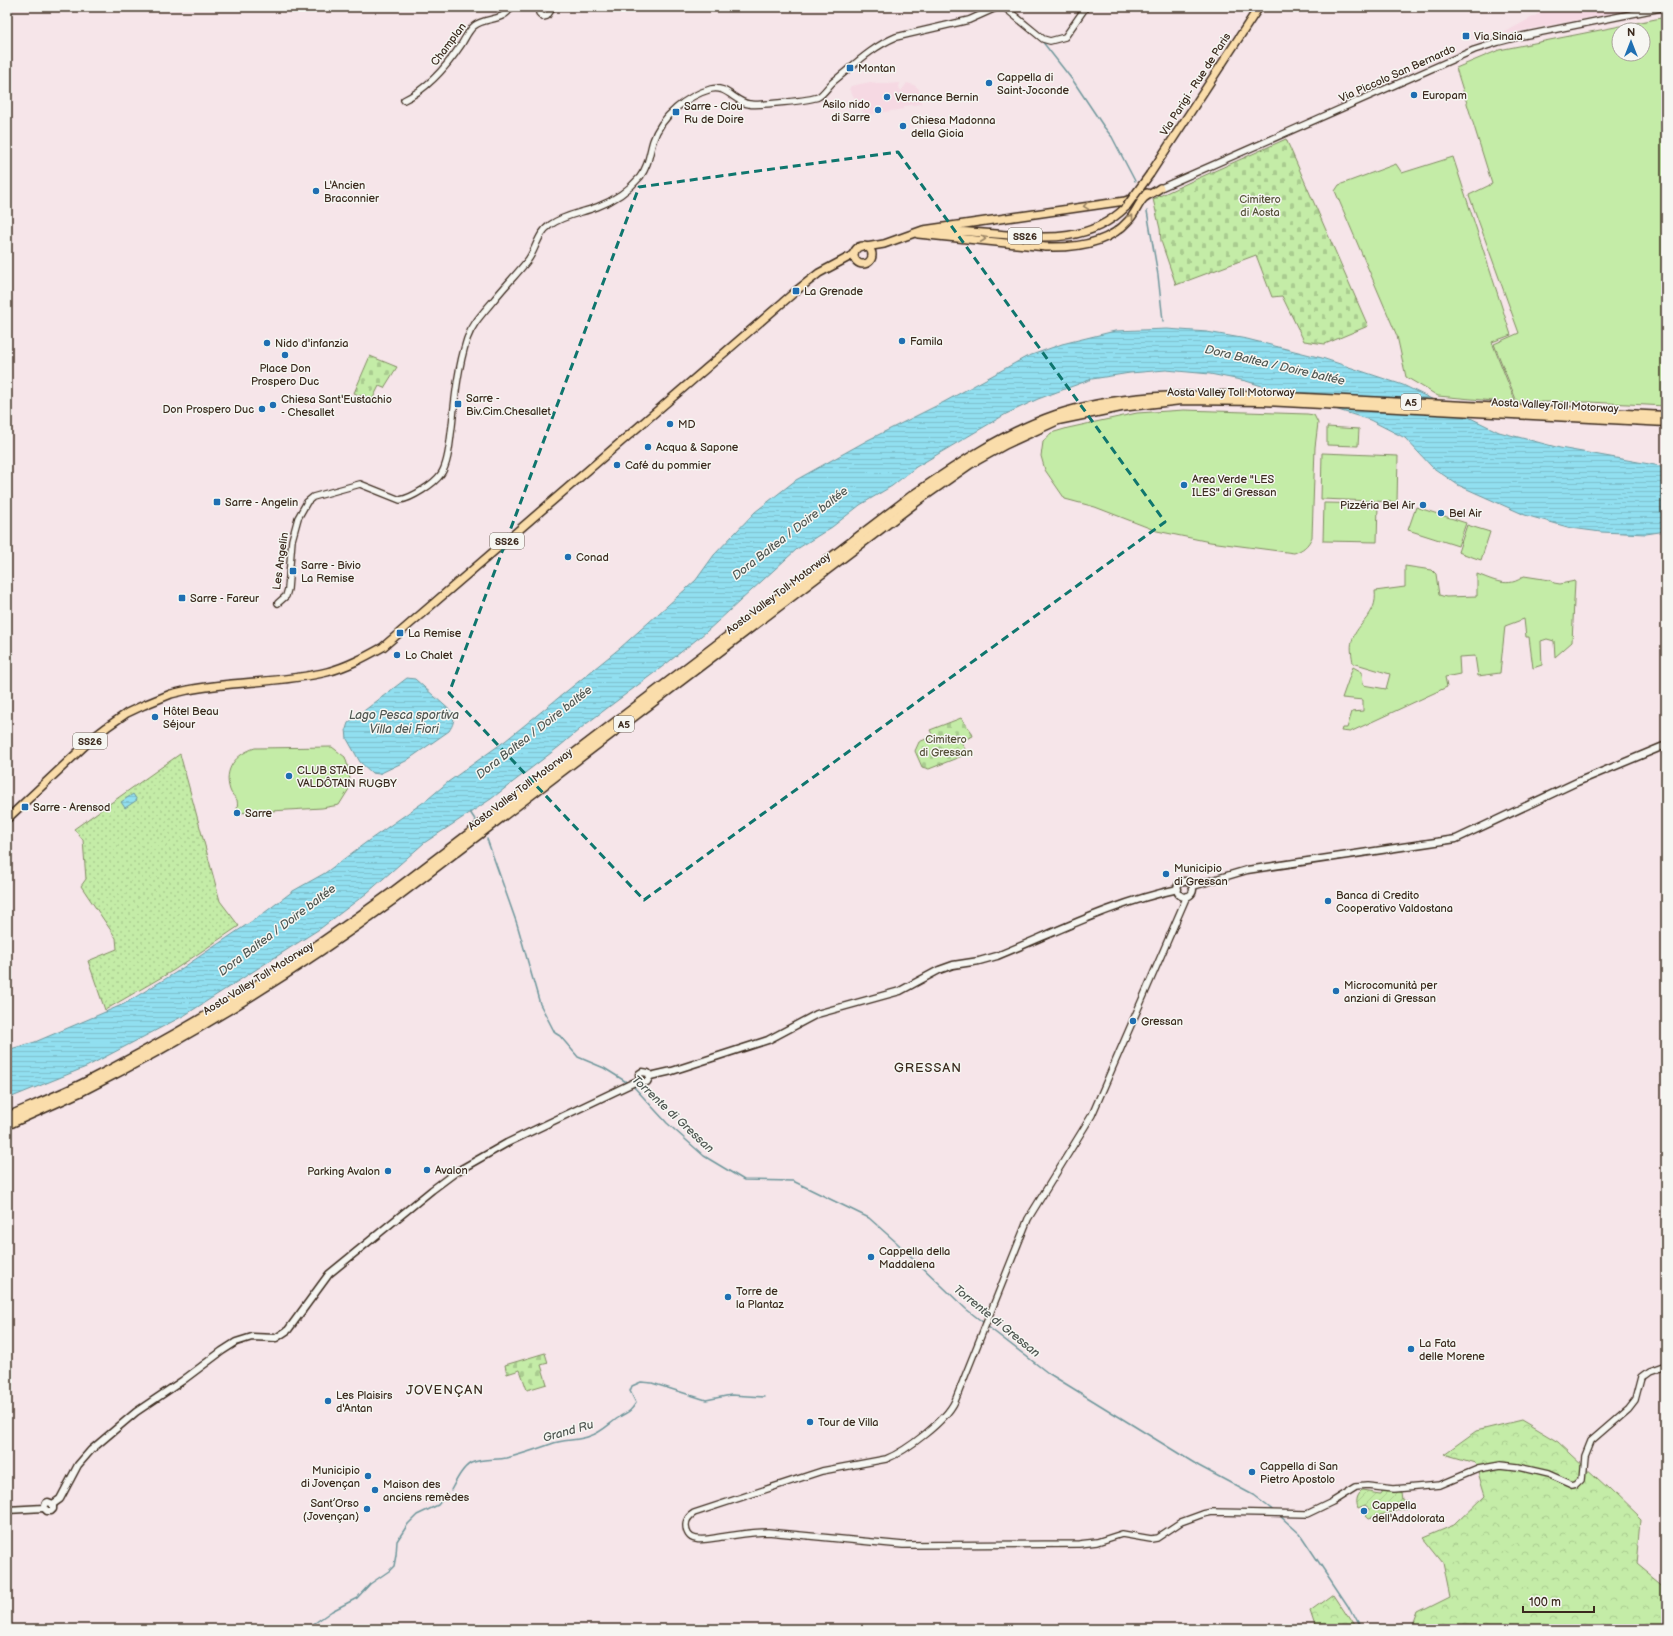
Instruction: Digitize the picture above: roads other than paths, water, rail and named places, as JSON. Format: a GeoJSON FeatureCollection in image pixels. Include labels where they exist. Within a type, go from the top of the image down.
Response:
{"type":"FeatureCollection","features":[{"type":"Feature","properties":{"kind":"highway","name":"Aosta Valley Toll Motorway"},"geometry":{"type":"LineString","coordinates":[[7,1117],[81,1084],[156,1044],[227,1003],[311,951],[394,891],[907,500],[963,460],[1001,439],[1056,415],[1089,407],[1149,397],[1245,394],[1579,414],[1666,422]]}},
{"type":"Feature","properties":{"kind":"highway","name":"Aosta Valley Toll Motorway"},"geometry":{"type":"LineString","coordinates":[[7,1125],[84,1090],[192,1031],[229,1010],[342,937],[920,499],[970,464],[1006,444],[1058,420],[1121,407],[1181,400],[1263,401],[1579,414],[1666,416]]}},
{"type":"Feature","properties":{"kind":"main road","name":"Via Parigi - Rue de Paris"},"geometry":{"type":"LineString","coordinates":[[913,234],[957,231],[1040,237],[1069,236],[1103,225],[1126,207],[1150,174],[1259,7]]}},
{"type":"Feature","properties":{"kind":"main road"},"geometry":{"type":"LineString","coordinates":[[913,234],[1046,247],[1064,248],[1082,246],[1121,228],[1132,217],[1144,199],[1160,188]]}},
{"type":"Feature","properties":{"kind":"main road"},"geometry":{"type":"LineString","coordinates":[[913,234],[922,230],[944,226],[1125,201],[1147,193]]}},
{"type":"Feature","properties":{"kind":"main road"},"geometry":{"type":"LineString","coordinates":[[1135,198],[1140,202],[1140,205]]}},
{"type":"Feature","properties":{"kind":"main road","name":"SS26"},"geometry":{"type":"LineString","coordinates":[[7,819],[94,737],[117,720],[144,705],[171,694],[193,688],[329,672],[357,661],[383,647],[796,291],[820,273],[854,253],[859,247],[884,244],[913,234]]}},
{"type":"Feature","properties":{"kind":"main road","name":"SS26"},"geometry":{"type":"LineString","coordinates":[[839,263],[866,264],[884,244]]}},
{"type":"Feature","properties":{"kind":"main road"},"geometry":{"type":"LineString","coordinates":[[866,247],[870,249],[872,256]]}},
{"type":"Feature","properties":{"kind":"main road"},"geometry":{"type":"LineString","coordinates":[[854,253],[854,258],[858,263]]}},
{"type":"Feature","properties":{"kind":"main road"},"geometry":{"type":"LineString","coordinates":[[1193,886],[1247,870],[1456,839],[1577,782],[1666,745]]}},
{"type":"Feature","properties":{"kind":"main road"},"geometry":{"type":"LineString","coordinates":[[1184,881],[1190,882],[1193,886],[1192,893],[1187,896],[1180,894],[1178,889],[1180,883],[1184,881]]}},
{"type":"Feature","properties":{"kind":"main road"},"geometry":{"type":"LineString","coordinates":[[7,1510],[44,1508],[47,1511],[51,1511],[54,1507],[53,1504],[60,1499],[78,1465],[91,1450],[136,1412],[236,1342],[252,1337],[276,1338],[288,1330],[329,1274],[456,1172],[507,1143],[640,1080],[639,1074],[642,1072],[648,1073],[650,1076],[672,1071],[768,1040],[817,1014],[900,991],[939,970],[953,965],[997,956],[1126,903],[1151,894],[1178,889]]}},
{"type":"Feature","properties":{"kind":"street","name":"Champlan"},"geometry":{"type":"LineString","coordinates":[[404,100],[436,76],[451,59],[474,26],[502,16],[509,11],[511,7]]}},
{"type":"Feature","properties":{"kind":"street"},"geometry":{"type":"LineString","coordinates":[[540,7],[540,16],[545,17],[553,7]]}},
{"type":"Feature","properties":{"kind":"street","name":"Les Angelin"},"geometry":{"type":"LineString","coordinates":[[278,602],[286,596],[288,589],[292,540],[296,523],[307,502],[313,497],[360,484],[400,500],[406,499],[414,497],[441,475],[450,447],[460,369],[469,335],[481,316],[528,259],[546,228],[565,217],[598,207],[628,189],[642,175],[648,163],[653,140],[660,126],[680,106],[696,95],[712,89],[722,89],[736,99],[748,104],[768,105],[817,98],[832,82],[863,56],[888,41],[896,37],[969,20],[997,7]]}},
{"type":"Feature","properties":{"kind":"street"},"geometry":{"type":"LineString","coordinates":[[1004,7],[1043,38],[1050,41],[1065,37],[1086,7]]}},
{"type":"Feature","properties":{"kind":"street","name":"Via Piccolo San Bernardo"},"geometry":{"type":"LineString","coordinates":[[1147,193],[1474,50],[1522,36],[1666,8]]}},
{"type":"Feature","properties":{"kind":"street"},"geometry":{"type":"LineString","coordinates":[[1187,896],[1092,1115],[1028,1219],[949,1413],[896,1455],[886,1459],[822,1472],[698,1511],[688,1517],[686,1521],[686,1531],[695,1539],[705,1540],[756,1532],[768,1532],[903,1545],[1079,1544],[1097,1542],[1122,1534],[1151,1539],[1157,1538],[1181,1522],[1203,1514],[1221,1512],[1301,1515],[1310,1513],[1356,1487],[1367,1486],[1394,1489],[1440,1485],[1478,1469],[1501,1465],[1518,1467],[1548,1474],[1573,1485],[1577,1484],[1583,1478],[1585,1456],[1591,1441],[1628,1409],[1635,1400],[1641,1377],[1649,1371],[1666,1365]]}},
{"type":"Feature","properties":{"kind":"water","name":"Dora Baltea / Doire baltée"},"geometry":{"type":"Polygon","coordinates":[[[1167,329],[1207,332],[1247,339],[1322,358],[1403,385],[1499,432],[1560,448],[1666,467],[1666,531],[1646,534],[1601,532],[1571,528],[1525,515],[1458,485],[1432,467],[1405,438],[1370,420],[1246,381],[1210,374],[1166,370],[1130,373],[1092,379],[1038,399],[1006,414],[916,467],[892,486],[860,505],[832,527],[797,549],[706,632],[666,664],[586,724],[491,799],[424,843],[367,893],[321,928],[185,1015],[86,1067],[7,1099],[7,1050],[35,1042],[124,1004],[175,973],[264,913],[293,891],[325,873],[428,799],[448,782],[505,741],[620,648],[696,580],[714,555],[755,512],[796,480],[868,440],[944,402],[1026,357],[1062,344],[1115,331],[1167,329]]]}},
{"type":"Feature","properties":{"kind":"water","name":"Lago Pesca sportiva Villa dei Fiori"},"geometry":{"type":"Polygon","coordinates":[[[407,678],[415,679],[453,713],[453,725],[449,731],[406,761],[379,774],[372,773],[360,762],[347,739],[346,729],[348,723],[407,678]]]}},
{"type":"Feature","properties":{"kind":"water"},"geometry":{"type":"Polygon","coordinates":[[[133,794],[137,800],[125,808],[121,802],[133,794]]]}},
{"type":"Feature","properties":{"kind":"waterway"},"geometry":{"type":"LineString","coordinates":[[1042,41],[1074,82],[1112,137],[1135,181]]}},
{"type":"Feature","properties":{"kind":"waterway"},"geometry":{"type":"LineString","coordinates":[[1147,211],[1158,275],[1163,321]]}},
{"type":"Feature","properties":{"kind":"waterway","name":"Torrente di Gressan"},"geometry":{"type":"LineString","coordinates":[[470,812],[476,821]]}},
{"type":"Feature","properties":{"kind":"waterway","name":"Torrente di Gressan"},"geometry":{"type":"LineString","coordinates":[[487,839],[517,924],[540,1004],[555,1033],[560,1036],[578,1057],[604,1068],[628,1083]]}},
{"type":"Feature","properties":{"kind":"waterway","name":"Torrente di Gressan"},"geometry":{"type":"LineString","coordinates":[[633,1086],[667,1123],[704,1156],[744,1180],[793,1181],[869,1218],[966,1309],[984,1323]]}},
{"type":"Feature","properties":{"kind":"waterway","name":"Torrente di Gressan"},"geometry":{"type":"LineString","coordinates":[[987,1326],[1048,1373],[1199,1466],[1253,1495],[1274,1511]]}},
{"type":"Feature","properties":{"kind":"waterway","name":"Grand Ru"},"geometry":{"type":"LineString","coordinates":[[451,1490],[462,1471],[475,1461],[507,1458],[556,1442],[585,1438],[598,1433],[631,1409],[636,1403],[630,1391],[632,1386],[641,1382],[652,1383],[706,1400],[731,1395],[764,1397]]}},
{"type":"Feature","properties":{"kind":"waterway","name":"Grand Ru"},"geometry":{"type":"LineString","coordinates":[[309,1629],[312,1625],[332,1611],[357,1598],[370,1584],[389,1571],[394,1566],[397,1541],[408,1524],[417,1515],[438,1505],[447,1494]]}},
{"type":"Feature","properties":{"kind":"waterway","name":"Torrente di Gressan"},"geometry":{"type":"LineString","coordinates":[[1280,1516],[1300,1534],[1348,1606],[1360,1629]]}},
{"type":"Feature","properties":{"kind":"place","name":"Via Sinaia"},"geometry":{"type":"Point","coordinates":[1466,36]}},
{"type":"Feature","properties":{"kind":"place","name":"Montan"},"geometry":{"type":"Point","coordinates":[850,68]}},
{"type":"Feature","properties":{"kind":"place","name":"Cappella di Saint-Joconde"},"geometry":{"type":"Point","coordinates":[989,83]}},
{"type":"Feature","properties":{"kind":"place","name":"Europam"},"geometry":{"type":"Point","coordinates":[1414,95]}},
{"type":"Feature","properties":{"kind":"place","name":"Vernance Bernin"},"geometry":{"type":"Point","coordinates":[887,97]}},
{"type":"Feature","properties":{"kind":"place","name":"Asilo nido di Sarre"},"geometry":{"type":"Point","coordinates":[878,110]}},
{"type":"Feature","properties":{"kind":"place","name":"Sarre - Clou Ru de Doire"},"geometry":{"type":"Point","coordinates":[676,112]}},
{"type":"Feature","properties":{"kind":"place","name":"Chiesa Madonna della Gioia"},"geometry":{"type":"Point","coordinates":[903,126]}},
{"type":"Feature","properties":{"kind":"place","name":"L'Ancien Braconnier"},"geometry":{"type":"Point","coordinates":[316,191]}},
{"type":"Feature","properties":{"kind":"place","name":"La Grenade"},"geometry":{"type":"Point","coordinates":[796,291]}},
{"type":"Feature","properties":{"kind":"place","name":"Famila"},"geometry":{"type":"Point","coordinates":[902,341]}},
{"type":"Feature","properties":{"kind":"place","name":"Nido d'infanzia"},"geometry":{"type":"Point","coordinates":[267,343]}},
{"type":"Feature","properties":{"kind":"place","name":"Place Don Prospero Duc"},"geometry":{"type":"Point","coordinates":[285,355]}},
{"type":"Feature","properties":{"kind":"place","name":"Sarre - Biv.Cim.Chesallet"},"geometry":{"type":"Point","coordinates":[458,404]}},
{"type":"Feature","properties":{"kind":"place","name":"Chiesa Sant'Eustachio - Chesallet"},"geometry":{"type":"Point","coordinates":[273,405]}},
{"type":"Feature","properties":{"kind":"place","name":"Don Prospero Duc"},"geometry":{"type":"Point","coordinates":[262,409]}},
{"type":"Feature","properties":{"kind":"place","name":"MD"},"geometry":{"type":"Point","coordinates":[670,424]}},
{"type":"Feature","properties":{"kind":"place","name":"Acqua & Sapone"},"geometry":{"type":"Point","coordinates":[648,447]}},
{"type":"Feature","properties":{"kind":"place","name":"Café du pommier"},"geometry":{"type":"Point","coordinates":[617,465]}},
{"type":"Feature","properties":{"kind":"place","name":"Area Verde \"LES ILES\" di Gressan"},"geometry":{"type":"Point","coordinates":[1184,485]}},
{"type":"Feature","properties":{"kind":"place","name":"Sarre - Angelin"},"geometry":{"type":"Point","coordinates":[217,502]}},
{"type":"Feature","properties":{"kind":"place","name":"Pizzéria Bel Air"},"geometry":{"type":"Point","coordinates":[1423,505]}},
{"type":"Feature","properties":{"kind":"place","name":"Bel Air"},"geometry":{"type":"Point","coordinates":[1441,513]}},
{"type":"Feature","properties":{"kind":"place","name":"Conad"},"geometry":{"type":"Point","coordinates":[568,557]}},
{"type":"Feature","properties":{"kind":"place","name":"Sarre - Bivio La Remise"},"geometry":{"type":"Point","coordinates":[293,571]}},
{"type":"Feature","properties":{"kind":"place","name":"Sarre - Fareur"},"geometry":{"type":"Point","coordinates":[182,598]}},
{"type":"Feature","properties":{"kind":"place","name":"La Remise"},"geometry":{"type":"Point","coordinates":[400,633]}},
{"type":"Feature","properties":{"kind":"place","name":"Lo Chalet"},"geometry":{"type":"Point","coordinates":[397,655]}},
{"type":"Feature","properties":{"kind":"place","name":"Hôtel Beau Séjour"},"geometry":{"type":"Point","coordinates":[155,717]}},
{"type":"Feature","properties":{"kind":"place","name":"CLUB STADE VALDÔTAIN RUGBY"},"geometry":{"type":"Point","coordinates":[289,776]}},
{"type":"Feature","properties":{"kind":"place","name":"Sarre - Arensod"},"geometry":{"type":"Point","coordinates":[25,807]}},
{"type":"Feature","properties":{"kind":"place","name":"Sarre"},"geometry":{"type":"Point","coordinates":[237,813]}},
{"type":"Feature","properties":{"kind":"place","name":"Municipio di Gressan"},"geometry":{"type":"Point","coordinates":[1166,874]}},
{"type":"Feature","properties":{"kind":"place","name":"Banca di Credito Cooperativo Valdostana"},"geometry":{"type":"Point","coordinates":[1328,901]}},
{"type":"Feature","properties":{"kind":"place","name":"Microcomunità per anziani di Gressan"},"geometry":{"type":"Point","coordinates":[1336,991]}},
{"type":"Feature","properties":{"kind":"place","name":"Gressan"},"geometry":{"type":"Point","coordinates":[1133,1021]}},
{"type":"Feature","properties":{"kind":"place","name":"Avalon"},"geometry":{"type":"Point","coordinates":[427,1170]}},
{"type":"Feature","properties":{"kind":"place","name":"Parking Avalon"},"geometry":{"type":"Point","coordinates":[388,1171]}},
{"type":"Feature","properties":{"kind":"place","name":"Cappella della Maddalena"},"geometry":{"type":"Point","coordinates":[871,1257]}},
{"type":"Feature","properties":{"kind":"place","name":"Torre de la Plantaz"},"geometry":{"type":"Point","coordinates":[728,1297]}},
{"type":"Feature","properties":{"kind":"place","name":"La Fata delle Morene"},"geometry":{"type":"Point","coordinates":[1411,1349]}},
{"type":"Feature","properties":{"kind":"place","name":"Les Plaisirs d'Antan"},"geometry":{"type":"Point","coordinates":[328,1401]}},
{"type":"Feature","properties":{"kind":"place","name":"Tour de Villa"},"geometry":{"type":"Point","coordinates":[810,1422]}},
{"type":"Feature","properties":{"kind":"place","name":"Cappella di San Pietro Apostolo"},"geometry":{"type":"Point","coordinates":[1252,1472]}},
{"type":"Feature","properties":{"kind":"place","name":"Municipio di Jovençan"},"geometry":{"type":"Point","coordinates":[368,1476]}},
{"type":"Feature","properties":{"kind":"place","name":"Maison des anciens remèdes"},"geometry":{"type":"Point","coordinates":[375,1490]}},
{"type":"Feature","properties":{"kind":"place","name":"Sant’Orso (Jovençan)"},"geometry":{"type":"Point","coordinates":[367,1509]}},
{"type":"Feature","properties":{"kind":"place","name":"Cappella dell'Addolorata"},"geometry":{"type":"Point","coordinates":[1364,1511]}},
{"type":"Feature","properties":{"kind":"district","name":"GRESSAN"},"geometry":{"type":"Point","coordinates":[928,1067]}},
{"type":"Feature","properties":{"kind":"district","name":"JOVENÇAN"},"geometry":{"type":"Point","coordinates":[445,1389]}},
{"type":"Feature","properties":{"kind":"park label","name":"Cimitero di Aosta"},"geometry":{"type":"Point","coordinates":[1260,205]}},
{"type":"Feature","properties":{"kind":"park label","name":"Cimitero di Gressan"},"geometry":{"type":"Point","coordinates":[946,745]}}]}
